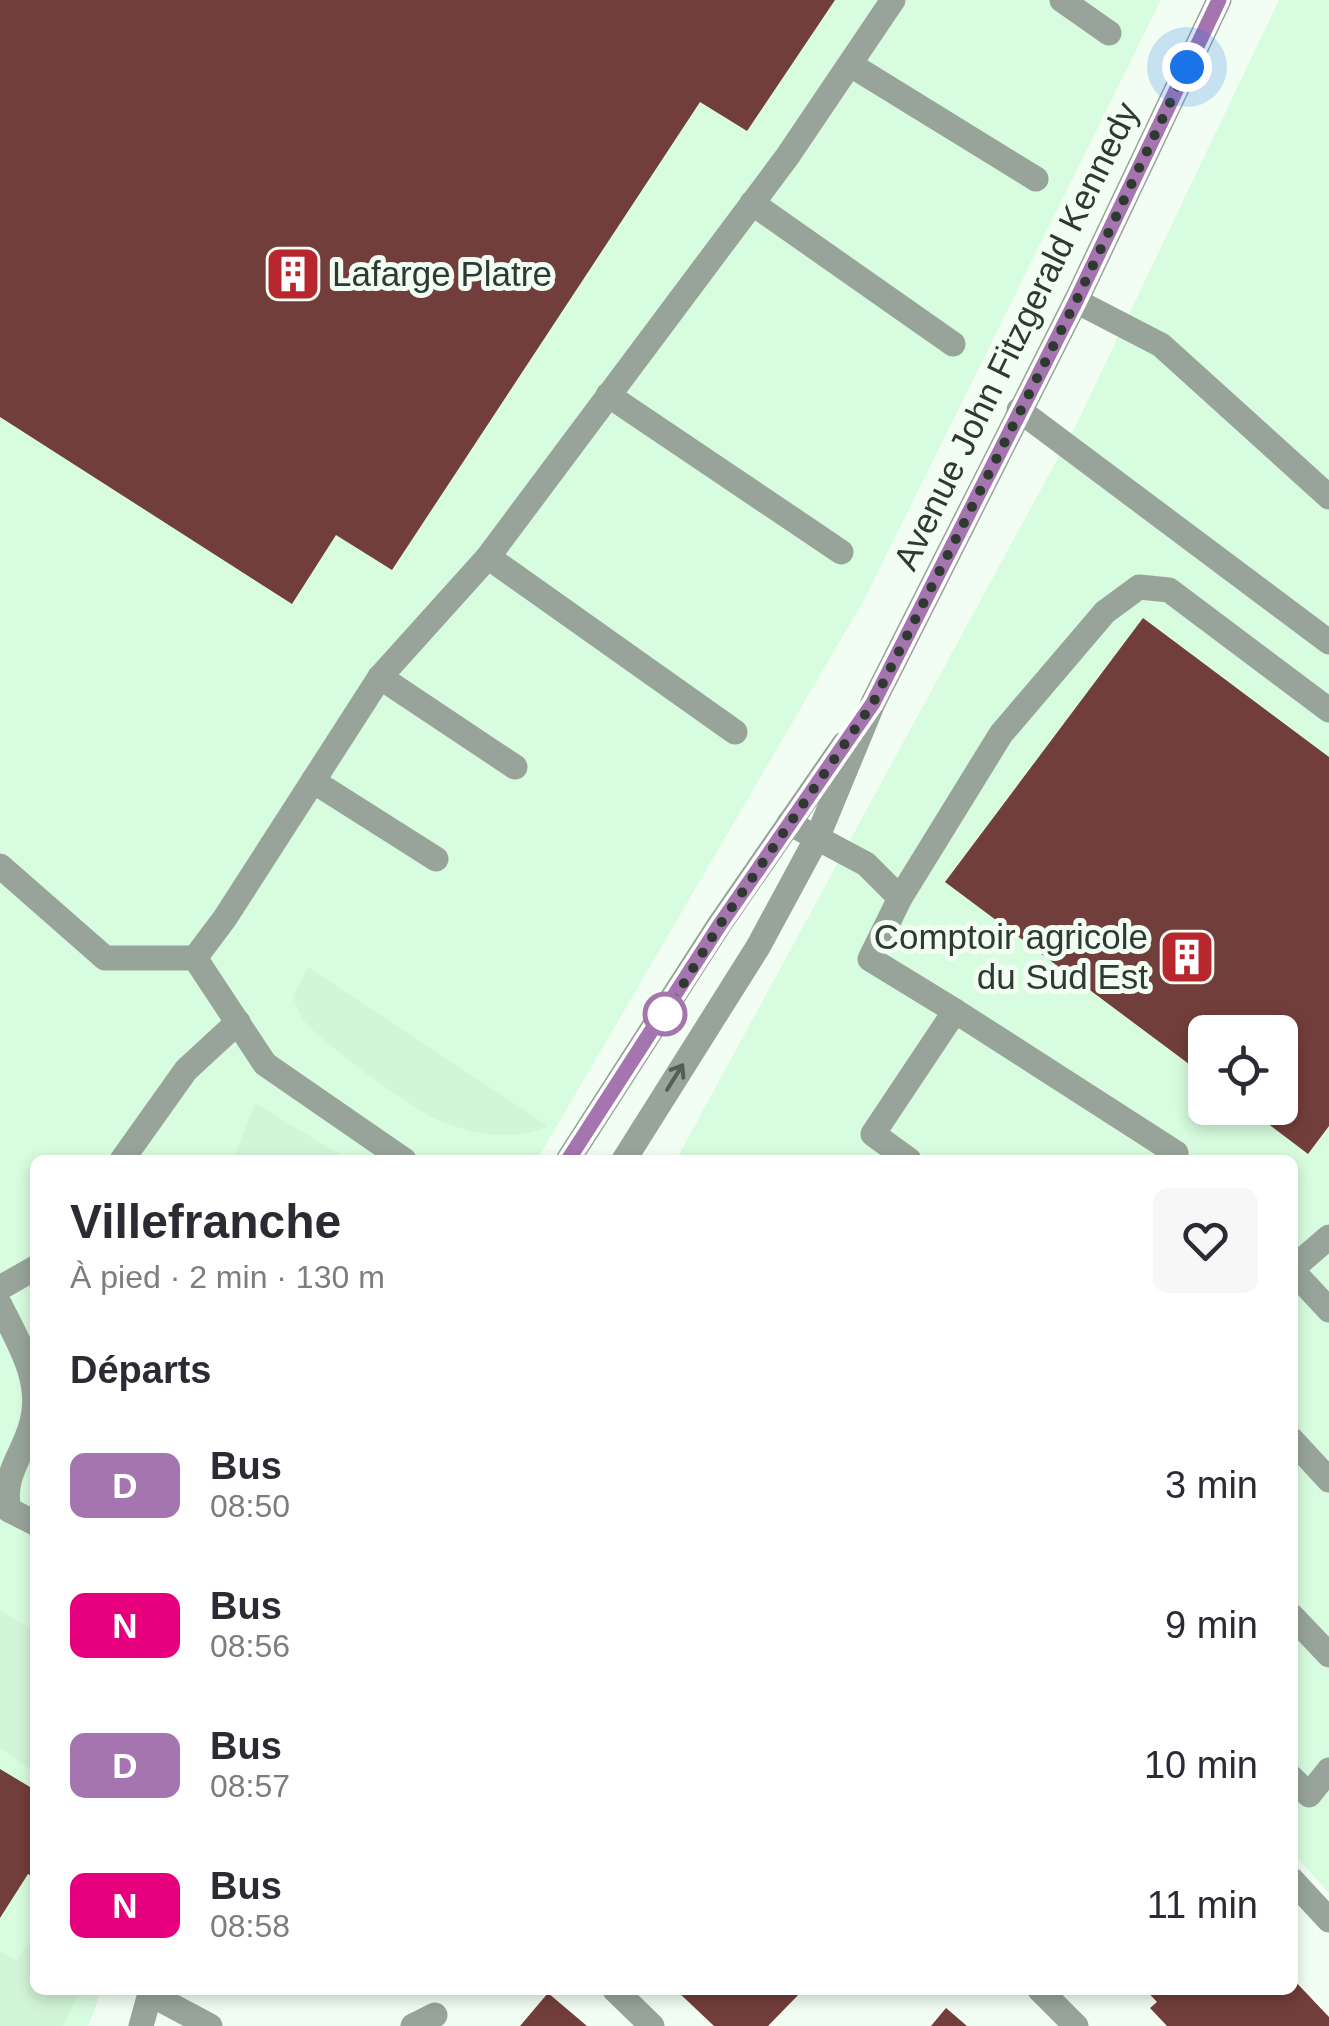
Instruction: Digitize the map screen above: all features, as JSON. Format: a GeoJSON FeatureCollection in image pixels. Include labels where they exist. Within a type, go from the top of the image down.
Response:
{"type":"FeatureCollection","features":[{"type":"Feature","properties":{"kind":"street"},"geometry":{"type":"LineString","coordinates":[[195,958],[226,918],[380,677],[488,557],[752,203],[893,0]]}},
{"type":"Feature","properties":{"kind":"street"},"geometry":{"type":"LineString","coordinates":[[1062,0],[1110,33]]}},
{"type":"Feature","properties":{"kind":"street","name":"Avenue John Fitzgerald Kennedy"},"geometry":{"type":"LineString","coordinates":[[628,1155],[758,947],[818,836],[873,703],[1076,301],[1219,0]]}},
{"type":"Feature","properties":{"kind":"street"},"geometry":{"type":"LineString","coordinates":[[851,64],[1036,179]]}},
{"type":"Feature","properties":{"kind":"street"},"geometry":{"type":"LineString","coordinates":[[752,203],[953,344]]}},
{"type":"Feature","properties":{"kind":"street"},"geometry":{"type":"LineString","coordinates":[[1076,301],[1161,345],[1329,497]]}},
{"type":"Feature","properties":{"kind":"street"},"geometry":{"type":"LineString","coordinates":[[608,395],[842,552]]}},
{"type":"Feature","properties":{"kind":"street"},"geometry":{"type":"LineString","coordinates":[[1019,410],[1329,642]]}},
{"type":"Feature","properties":{"kind":"street"},"geometry":{"type":"LineString","coordinates":[[488,557],[735,732]]}},
{"type":"Feature","properties":{"kind":"street"},"geometry":{"type":"LineString","coordinates":[[1172,1155],[870,959],[900,898],[1002,734],[1105,612],[1139,587],[1169,590],[1329,710]]}},
{"type":"Feature","properties":{"kind":"street"},"geometry":{"type":"LineString","coordinates":[[380,677],[515,767]]}},
{"type":"Feature","properties":{"kind":"street","name":"Avenue John Fitzgerald Kennedy"},"geometry":{"type":"LineString","coordinates":[[571,1155],[789,823],[873,703]]}},
{"type":"Feature","properties":{"kind":"street"},"geometry":{"type":"LineString","coordinates":[[313,781],[436,859]]}},
{"type":"Feature","properties":{"kind":"street"},"geometry":{"type":"LineString","coordinates":[[789,823],[866,864],[900,898]]}},
{"type":"Feature","properties":{"kind":"street"},"geometry":{"type":"LineString","coordinates":[[0,866],[105,958],[195,958]]}},
{"type":"Feature","properties":{"kind":"street"},"geometry":{"type":"LineString","coordinates":[[195,958],[265,1064],[397,1155]]}},
{"type":"Feature","properties":{"kind":"street"},"geometry":{"type":"LineString","coordinates":[[903,1155],[873,1134],[955,1011]]}},
{"type":"Feature","properties":{"kind":"street"},"geometry":{"type":"LineString","coordinates":[[126,1155],[186,1070],[238,1022]]}},
{"type":"Feature","properties":{"kind":"street"},"geometry":{"type":"LineString","coordinates":[[1298,1265],[1329,1237]]}},
{"type":"Feature","properties":{"kind":"street"},"geometry":{"type":"LineString","coordinates":[[0,1288],[30,1271]]}},
{"type":"Feature","properties":{"kind":"street"},"geometry":{"type":"LineString","coordinates":[[1298,1276],[1329,1310]]}},
{"type":"Feature","properties":{"kind":"street"},"geometry":{"type":"LineString","coordinates":[[0,1306],[30,1366]]}},
{"type":"Feature","properties":{"kind":"street"},"geometry":{"type":"LineString","coordinates":[[30,1428],[5,1490],[10,1510],[30,1521]]}},
{"type":"Feature","properties":{"kind":"street"},"geometry":{"type":"LineString","coordinates":[[1298,1446],[1329,1480]]}},
{"type":"Feature","properties":{"kind":"street"},"geometry":{"type":"LineString","coordinates":[[1298,1622],[1329,1656]]}},
{"type":"Feature","properties":{"kind":"street"},"geometry":{"type":"LineString","coordinates":[[1298,1784],[1309,1795],[1329,1770]]}},
{"type":"Feature","properties":{"kind":"street"},"geometry":{"type":"LineString","coordinates":[[1298,1886],[1329,1920]]}},
{"type":"Feature","properties":{"kind":"street"},"geometry":{"type":"LineString","coordinates":[[141,2026],[150,1995]]}},
{"type":"Feature","properties":{"kind":"street"},"geometry":{"type":"LineString","coordinates":[[156,1995],[210,2026]]}},
{"type":"Feature","properties":{"kind":"street"},"geometry":{"type":"LineString","coordinates":[[620,1995],[652,2026]]}},
{"type":"Feature","properties":{"kind":"street"},"geometry":{"type":"LineString","coordinates":[[1045,1995],[1076,2026]]}},
{"type":"Feature","properties":{"kind":"shaded area"},"geometry":{"type":"Polygon","coordinates":[[[0,0],[1161,0],[865,598],[540,1155],[30,1155],[30,1995],[100,1995],[88,2026],[0,2026],[0,0]]]}},
{"type":"Feature","properties":{"kind":"shaded area"},"geometry":{"type":"Polygon","coordinates":[[[1279,0],[1329,0],[1329,1893],[1298,1859],[1298,1155],[679,1155],[1077,423],[1279,0]]]}},
{"type":"Feature","properties":{"kind":"shaded area"},"geometry":{"type":"Polygon","coordinates":[[[308,967],[547,1126],[522,1134],[480,1133],[440,1121],[410,1104],[345,1058],[302,1018],[293,997],[308,967]]]}},
{"type":"Feature","properties":{"kind":"shaded area"},"geometry":{"type":"Polygon","coordinates":[[[255,1103],[341,1155],[236,1155],[255,1103]]]}},
{"type":"Feature","properties":{"kind":"shaded area"},"geometry":{"type":"Polygon","coordinates":[[[0,1610],[30,1629],[30,1769],[0,1748],[0,1610]]]}},
{"type":"Feature","properties":{"kind":"shaded area"},"geometry":{"type":"Polygon","coordinates":[[[30,1942],[30,1995],[78,1995],[63,2026],[0,2026],[0,1951],[17,1961],[30,1942]]]}},
{"type":"Feature","properties":{"kind":"building","name":"Lafarge Platre"},"geometry":{"type":"Polygon","coordinates":[[[0,0],[835,0],[747,131],[700,102],[392,570],[336,535],[292,604],[0,417],[0,0]]]}},
{"type":"Feature","properties":{"kind":"building","name":"Comptoir agricole du Sud Est"},"geometry":{"type":"Polygon","coordinates":[[[1143,618],[1329,757],[1329,1126],[1308,1154],[1270,1125],[1298,1125],[1298,1015],[1188,1015],[1188,1063],[945,882],[1143,618]]]}},
{"type":"Feature","properties":{"kind":"building"},"geometry":{"type":"Polygon","coordinates":[[[0,1769],[30,1787],[30,1875],[0,1918],[0,1769]]]}},
{"type":"Feature","properties":{"kind":"building"},"geometry":{"type":"Polygon","coordinates":[[[1298,1984],[1329,2017],[1329,2026],[1167,2026],[1150,2008],[1157,2002],[1151,1995],[1298,1995],[1298,1984]]]}},
{"type":"Feature","properties":{"kind":"building"},"geometry":{"type":"Polygon","coordinates":[[[550,1995],[587,2026],[520,2026],[550,1995]]]}},
{"type":"Feature","properties":{"kind":"building"},"geometry":{"type":"Polygon","coordinates":[[[681,1995],[798,1995],[768,2026],[714,2026],[681,1995]]]}},
{"type":"Feature","properties":{"kind":"building"},"geometry":{"type":"Polygon","coordinates":[[[946,2008],[967,2026],[931,2026],[946,2008]]]}},
{"type":"Feature","properties":{"kind":"bus line","name":"D"},"geometry":{"type":"LineString","coordinates":[[571,1155],[719,926],[873,703],[1076,301],[1219,0]]}},
{"type":"Feature","properties":{"kind":"place","name":"Lafarge Platre"},"geometry":{"type":"Point","coordinates":[293,274]}},
{"type":"Feature","properties":{"kind":"place","name":"Comptoir agricole du Sud Est"},"geometry":{"type":"Point","coordinates":[1187,957]}},
{"type":"Feature","properties":{"kind":"route"},"geometry":{"type":"LineString","coordinates":[[665,1014],[719,926],[873,703],[1076,301],[1187,67]]}}]}
